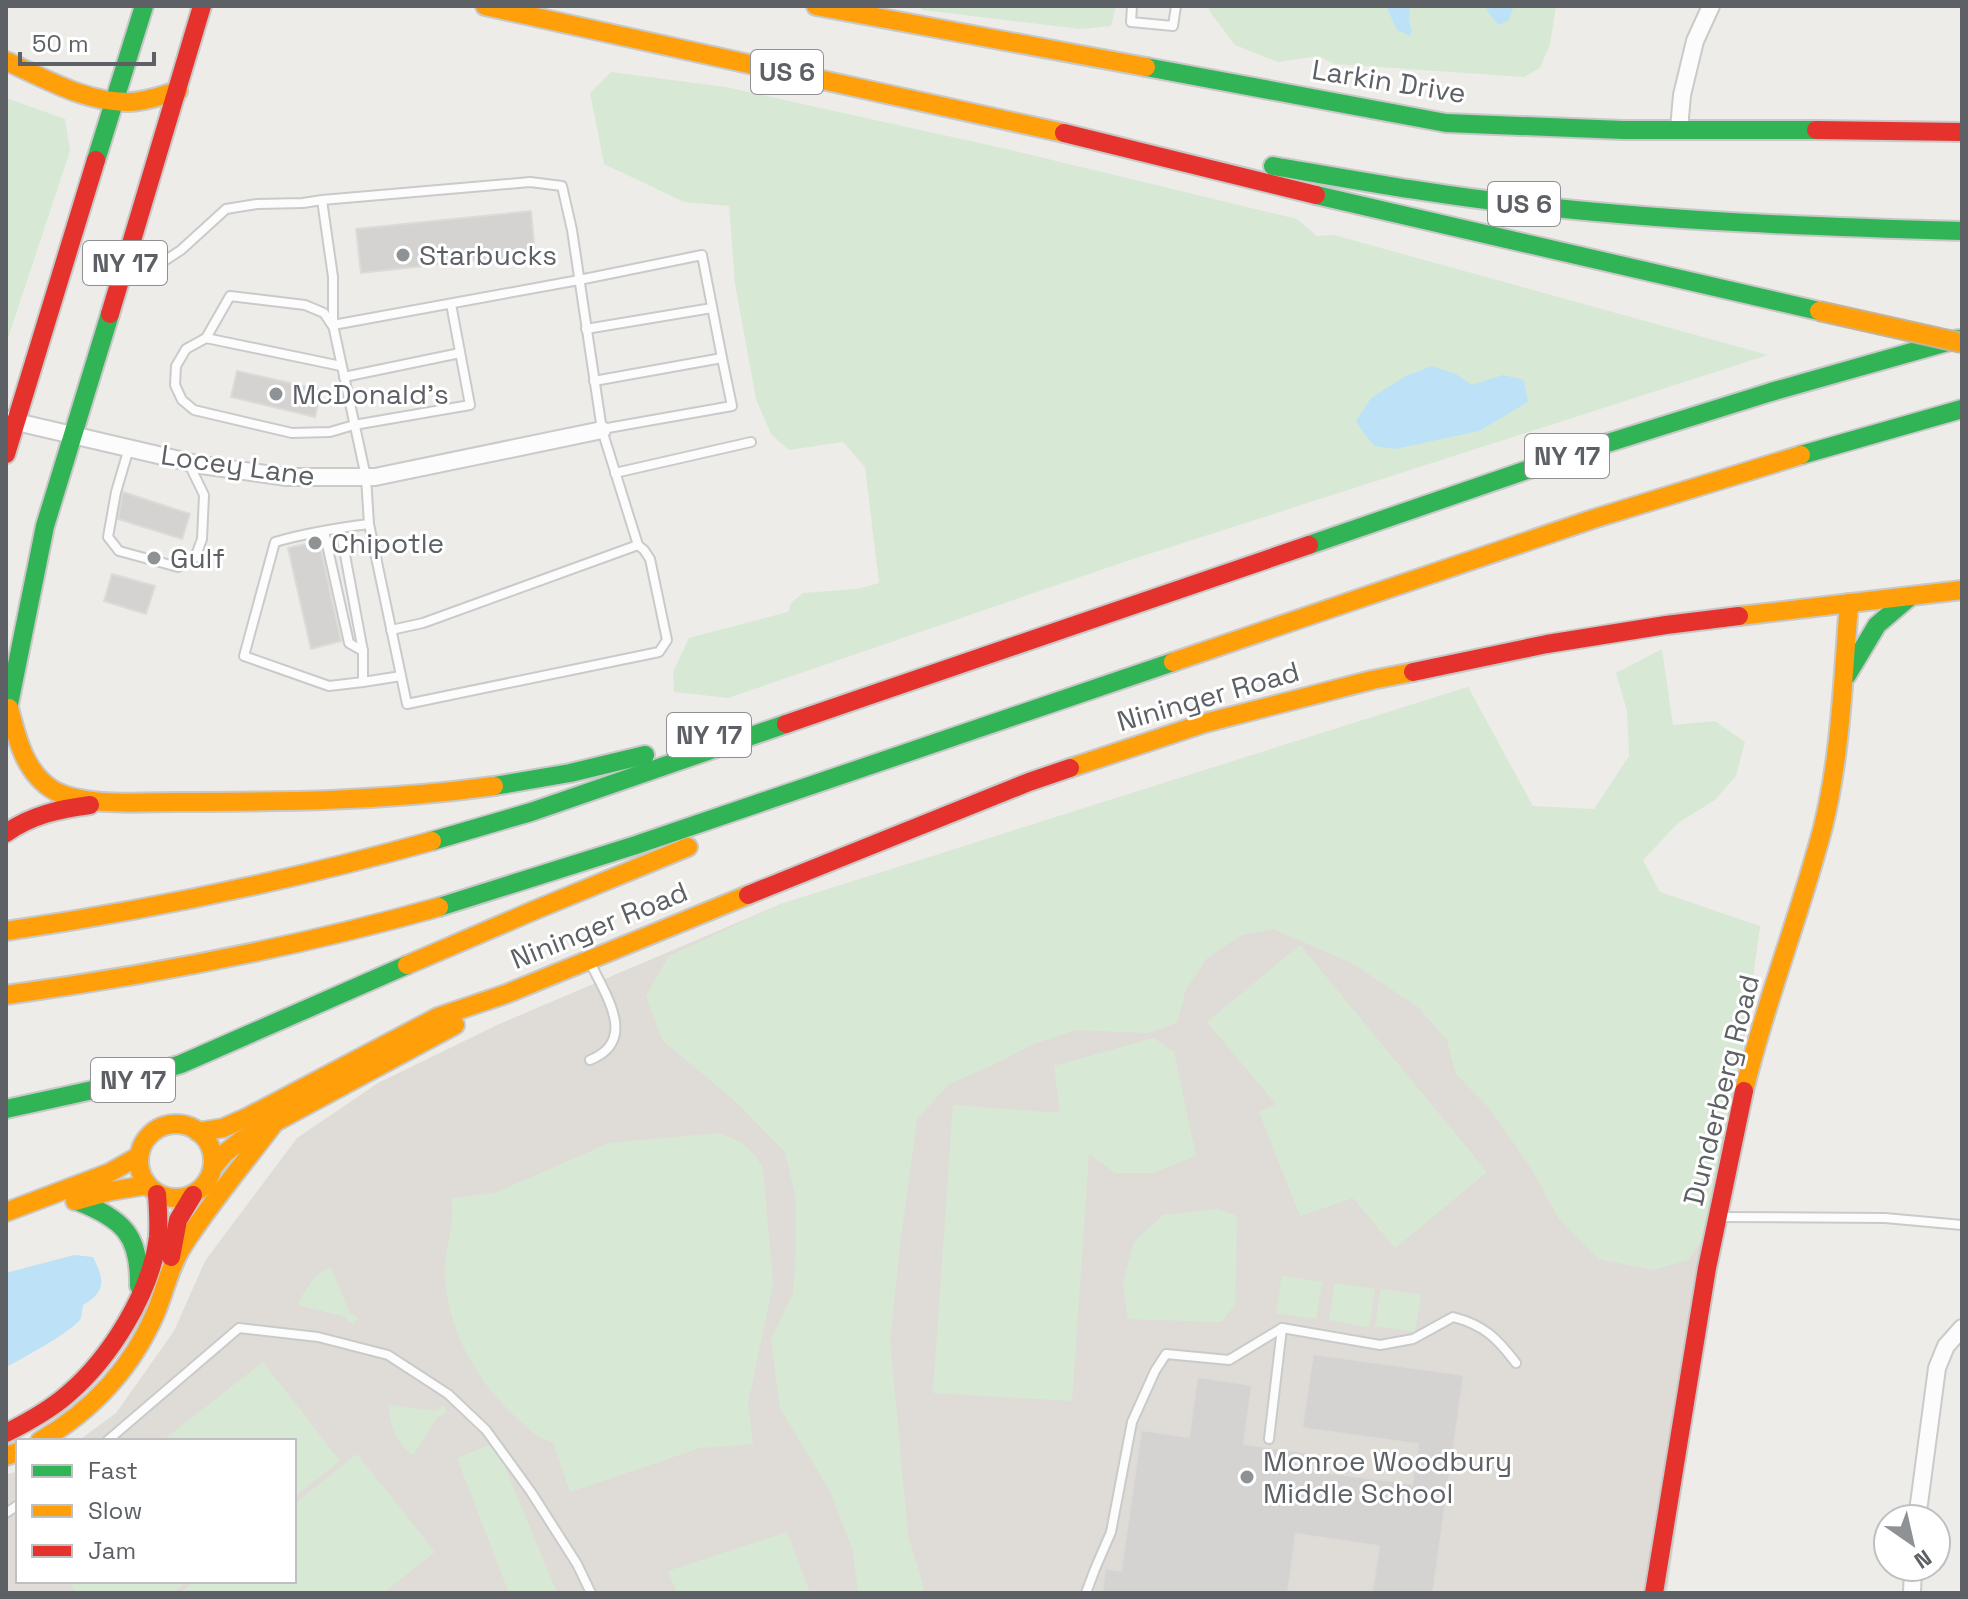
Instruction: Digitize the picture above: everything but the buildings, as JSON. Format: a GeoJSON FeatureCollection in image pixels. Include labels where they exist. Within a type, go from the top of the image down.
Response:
{"type":"FeatureCollection","features":[{"type":"Feature","properties":{"kind":"main road","name":"NY 17"},"geometry":{"type":"LineString","coordinates":[[6,454],[11,420],[144,6]]}},
{"type":"Feature","properties":{"kind":"main road","name":"NY 17"},"geometry":{"type":"LineString","coordinates":[[202,6],[42,538],[7,714],[34,775],[70,797],[120,802],[335,801],[527,781],[625,761],[761,717],[932,675],[1595,447],[1784,388],[1962,341]]}},
{"type":"Feature","properties":{"kind":"main road","name":"US 6"},"geometry":{"type":"LineString","coordinates":[[485,6],[1089,138],[1271,185],[1962,341]]}},
{"type":"Feature","properties":{"kind":"main road","name":"Larkin Drive"},"geometry":{"type":"LineString","coordinates":[[816,6],[1446,123],[1623,130],[1962,132]]}},
{"type":"Feature","properties":{"kind":"main road"},"geometry":{"type":"LineString","coordinates":[[6,61],[83,94],[115,102],[140,101],[178,91]]}},
{"type":"Feature","properties":{"kind":"main road","name":"US 6"},"geometry":{"type":"LineString","coordinates":[[1089,138],[1533,205],[1748,223],[1962,231]]}},
{"type":"Feature","properties":{"kind":"main road","name":"NY 17"},"geometry":{"type":"LineString","coordinates":[[6,1100],[57,1097],[133,1080],[207,1054],[535,910],[772,815],[880,761],[1593,519],[1962,409]]}},
{"type":"Feature","properties":{"kind":"main road","name":"Nininger Road"},"geometry":{"type":"LineString","coordinates":[[198,1132],[239,1122],[438,1017],[506,994],[1029,782],[1219,720],[1372,680],[1547,644],[1666,625],[1962,590]]}},
{"type":"Feature","properties":{"kind":"main road"},"geometry":{"type":"LineString","coordinates":[[1844,681],[1877,625],[1913,596]]}},
{"type":"Feature","properties":{"kind":"main road","name":"Dunderberg Road"},"geometry":{"type":"LineString","coordinates":[[1654,1593],[1717,1217],[1749,1073],[1827,804],[1838,740],[1849,603]]}},
{"type":"Feature","properties":{"kind":"main road"},"geometry":{"type":"LineString","coordinates":[[6,931],[209,897],[406,849],[531,812],[932,675]]}},
{"type":"Feature","properties":{"kind":"main road"},"geometry":{"type":"LineString","coordinates":[[6,995],[76,986],[224,959],[382,923],[566,868],[880,761]]}},
{"type":"Feature","properties":{"kind":"main road"},"geometry":{"type":"LineString","coordinates":[[6,833],[45,811],[120,802]]}},
{"type":"Feature","properties":{"kind":"main road","name":"Nininger Road"},"geometry":{"type":"LineString","coordinates":[[214,1166],[233,1146],[444,1032],[506,994]]}},
{"type":"Feature","properties":{"kind":"main road"},"geometry":{"type":"LineString","coordinates":[[6,1109],[57,1097]]}},
{"type":"Feature","properties":{"kind":"main road"},"geometry":{"type":"LineString","coordinates":[[44,1439],[86,1411],[118,1378],[149,1329],[174,1261],[275,1122]]}},
{"type":"Feature","properties":{"kind":"main road"},"geometry":{"type":"LineString","coordinates":[[6,1433],[38,1417],[81,1384],[115,1344],[151,1272],[156,1252],[159,1228],[152,1190],[140,1171],[139,1156],[147,1137],[159,1128],[176,1124],[184,1125],[203,1137],[214,1166],[204,1186],[193,1195],[178,1220],[169,1275]]}},
{"type":"Feature","properties":{"kind":"main road"},"geometry":{"type":"LineString","coordinates":[[6,1214],[109,1173],[139,1156]]}},
{"type":"Feature","properties":{"kind":"main road"},"geometry":{"type":"LineString","coordinates":[[6,1214],[77,1201],[111,1191],[152,1190],[171,1198],[193,1195]]}},
{"type":"Feature","properties":{"kind":"main road"},"geometry":{"type":"LineString","coordinates":[[77,1201],[108,1214],[132,1237],[140,1264],[138,1299]]}},
{"type":"Feature","properties":{"kind":"street"},"geometry":{"type":"LineString","coordinates":[[1679,129],[1682,95],[1695,41],[1711,6]]}},
{"type":"Feature","properties":{"kind":"street","name":"Locey Lane"},"geometry":{"type":"LineString","coordinates":[[11,420],[188,462],[287,477],[375,477],[602,430]]}},
{"type":"Feature","properties":{"kind":"street"},"geometry":{"type":"LineString","coordinates":[[1919,1503],[1937,1368],[1946,1346],[1962,1328]]}},
{"type":"Feature","properties":{"kind":"lane"},"geometry":{"type":"LineString","coordinates":[[1132,6],[1131,22],[1173,26],[1176,6]]}},
{"type":"Feature","properties":{"kind":"lane"},"geometry":{"type":"LineString","coordinates":[[124,268],[152,269],[181,250],[226,209],[257,204],[303,203],[322,200],[530,182],[562,186],[572,230],[602,430],[638,545],[650,559],[667,640],[659,652],[407,704],[369,524],[366,477],[333,325],[333,277],[322,200]]}},
{"type":"Feature","properties":{"kind":"lane"},"geometry":{"type":"LineString","coordinates":[[333,325],[702,255],[732,406],[602,430]]}},
{"type":"Feature","properties":{"kind":"lane"},"geometry":{"type":"LineString","coordinates":[[333,325],[324,313],[305,305],[230,296],[206,338],[186,349],[176,366],[175,385],[182,400],[194,410],[292,433],[330,432],[470,405],[451,304]]}},
{"type":"Feature","properties":{"kind":"lane"},"geometry":{"type":"LineString","coordinates":[[586,329],[712,308]]}},
{"type":"Feature","properties":{"kind":"lane"},"geometry":{"type":"LineString","coordinates":[[206,338],[341,366]]}},
{"type":"Feature","properties":{"kind":"lane"},"geometry":{"type":"LineString","coordinates":[[344,377],[460,353]]}},
{"type":"Feature","properties":{"kind":"lane"},"geometry":{"type":"LineString","coordinates":[[594,381],[722,358]]}},
{"type":"Feature","properties":{"kind":"lane"},"geometry":{"type":"LineString","coordinates":[[615,473],[751,442]]}},
{"type":"Feature","properties":{"kind":"lane"},"geometry":{"type":"LineString","coordinates":[[129,448],[116,492],[108,537],[119,551],[178,567],[195,558],[202,539],[204,495],[188,462]]}},
{"type":"Feature","properties":{"kind":"lane"},"geometry":{"type":"LineString","coordinates":[[369,524],[304,533],[275,542],[244,656],[329,686],[401,676]]}},
{"type":"Feature","properties":{"kind":"lane"},"geometry":{"type":"LineString","coordinates":[[340,528],[363,651],[363,682]]}},
{"type":"Feature","properties":{"kind":"lane"},"geometry":{"type":"LineString","coordinates":[[324,531],[349,643],[363,651]]}},
{"type":"Feature","properties":{"kind":"lane"},"geometry":{"type":"LineString","coordinates":[[391,630],[423,623],[638,545]]}},
{"type":"Feature","properties":{"kind":"lane"},"geometry":{"type":"LineString","coordinates":[[589,959],[614,1014],[616,1029],[609,1048],[590,1060]]}},
{"type":"Feature","properties":{"kind":"lane"},"geometry":{"type":"LineString","coordinates":[[1717,1217],[1885,1218],[1962,1225]]}},
{"type":"Feature","properties":{"kind":"lane"},"geometry":{"type":"LineString","coordinates":[[1086,1593],[1111,1532],[1132,1422],[1166,1354],[1229,1360],[1282,1328],[1380,1345],[1413,1339],[1453,1317],[1468,1321],[1498,1339],[1516,1363]]}},
{"type":"Feature","properties":{"kind":"lane"},"geometry":{"type":"LineString","coordinates":[[109,1439],[239,1328],[318,1337],[388,1355],[448,1394],[486,1430],[531,1492],[577,1564],[591,1593]]}},
{"type":"Feature","properties":{"kind":"lane"},"geometry":{"type":"LineString","coordinates":[[1269,1439],[1282,1328]]}},
{"type":"Feature","properties":{"kind":"shaded area"},"geometry":{"type":"Polygon","coordinates":[[[1468,687],[1563,871],[1760,926],[1667,1593],[6,1593],[6,1475],[16,1472],[16,1583],[296,1583],[296,1439],[81,1439],[116,1413],[174,1331],[205,1261],[297,1138],[378,1083],[497,1025],[781,904],[1468,687]]]}},
{"type":"Feature","properties":{"kind":"green space"},"geometry":{"type":"Polygon","coordinates":[[[917,6],[1116,6],[1111,26],[1081,29],[923,10],[917,6]]]}},
{"type":"Feature","properties":{"kind":"green space"},"geometry":{"type":"Polygon","coordinates":[[[1208,6],[1556,6],[1550,44],[1540,68],[1524,77],[1334,64],[1319,56],[1278,62],[1235,45],[1208,6]]]}},
{"type":"Feature","properties":{"kind":"green space"},"geometry":{"type":"Polygon","coordinates":[[[611,72],[726,87],[1011,150],[1297,219],[1317,236],[1334,235],[1768,355],[1127,561],[728,698],[674,692],[673,672],[689,638],[788,612],[791,603],[803,593],[857,589],[879,583],[865,467],[843,442],[789,450],[771,434],[756,399],[735,284],[729,206],[684,202],[604,164],[590,93],[611,72]]]}},
{"type":"Feature","properties":{"kind":"green space"},"geometry":{"type":"Polygon","coordinates":[[[6,98],[65,119],[70,151],[6,344],[6,98]]]}},
{"type":"Feature","properties":{"kind":"green space"},"geometry":{"type":"Polygon","coordinates":[[[1662,649],[1673,725],[1715,721],[1745,742],[1736,776],[1715,800],[1678,823],[1643,860],[1660,892],[1760,926],[1717,1217],[1688,1260],[1653,1270],[1599,1259],[1559,1219],[1531,1168],[1489,1108],[1456,1074],[1447,1040],[1418,1007],[1352,963],[1273,929],[1242,935],[1207,958],[1186,989],[1177,1023],[1147,1033],[1076,1030],[1033,1044],[949,1084],[917,1119],[890,1340],[908,1535],[925,1593],[858,1593],[853,1551],[830,1491],[780,1408],[771,1340],[793,1293],[796,1248],[796,1199],[785,1152],[735,1101],[663,1041],[646,996],[669,956],[781,904],[1468,687],[1533,806],[1594,809],[1629,756],[1627,711],[1616,673],[1662,649]]]}},
{"type":"Feature","properties":{"kind":"green space"},"geometry":{"type":"Polygon","coordinates":[[[1300,945],[1487,1172],[1395,1248],[1353,1198],[1300,1216],[1259,1112],[1276,1104],[1207,1022],[1300,945]]]}},
{"type":"Feature","properties":{"kind":"green space"},"geometry":{"type":"Polygon","coordinates":[[[1154,1038],[1174,1052],[1196,1156],[1152,1173],[1115,1173],[1089,1153],[1072,1401],[933,1393],[953,1105],[1060,1113],[1054,1066],[1154,1038]]]}},
{"type":"Feature","properties":{"kind":"green space"},"geometry":{"type":"Polygon","coordinates":[[[719,1133],[745,1146],[763,1168],[773,1284],[748,1403],[753,1444],[700,1448],[570,1492],[553,1442],[534,1434],[503,1404],[477,1371],[458,1334],[451,1314],[445,1272],[452,1217],[451,1198],[495,1193],[609,1143],[719,1133]]]}},
{"type":"Feature","properties":{"kind":"green space"},"geometry":{"type":"Polygon","coordinates":[[[1217,1209],[1237,1216],[1235,1305],[1221,1322],[1128,1319],[1123,1283],[1134,1242],[1163,1215],[1217,1209]]]}},
{"type":"Feature","properties":{"kind":"green space"},"geometry":{"type":"Polygon","coordinates":[[[331,1267],[350,1314],[358,1318],[353,1324],[347,1317],[298,1305],[311,1283],[331,1267]]]}},
{"type":"Feature","properties":{"kind":"green space"},"geometry":{"type":"Polygon","coordinates":[[[1282,1276],[1322,1282],[1316,1319],[1276,1313],[1282,1276]]]}},
{"type":"Feature","properties":{"kind":"green space"},"geometry":{"type":"Polygon","coordinates":[[[1335,1283],[1375,1289],[1369,1327],[1329,1320],[1335,1283]]]}},
{"type":"Feature","properties":{"kind":"green space"},"geometry":{"type":"Polygon","coordinates":[[[1381,1289],[1421,1295],[1415,1332],[1375,1326],[1381,1289]]]}},
{"type":"Feature","properties":{"kind":"green space"},"geometry":{"type":"Polygon","coordinates":[[[263,1362],[340,1461],[296,1495],[296,1439],[165,1439],[263,1362]]]}},
{"type":"Feature","properties":{"kind":"green space"},"geometry":{"type":"Polygon","coordinates":[[[389,1405],[436,1411],[444,1406],[447,1413],[438,1416],[413,1455],[395,1433],[389,1405]]]}},
{"type":"Feature","properties":{"kind":"green space"},"geometry":{"type":"Polygon","coordinates":[[[495,1443],[557,1593],[509,1593],[457,1458],[495,1443]]]}},
{"type":"Feature","properties":{"kind":"green space"},"geometry":{"type":"Polygon","coordinates":[[[357,1454],[435,1552],[383,1593],[180,1593],[192,1583],[296,1583],[296,1502],[357,1454]]]}},
{"type":"Feature","properties":{"kind":"green space"},"geometry":{"type":"Polygon","coordinates":[[[787,1532],[810,1593],[677,1593],[668,1571],[787,1532]]]}},
{"type":"Feature","properties":{"kind":"green space"},"geometry":{"type":"Polygon","coordinates":[[[70,1583],[184,1583],[172,1593],[77,1593],[70,1583]]]}},
{"type":"Feature","properties":{"kind":"water"},"geometry":{"type":"Polygon","coordinates":[[[1386,6],[1410,6],[1410,36],[1397,30],[1386,6]]]}},
{"type":"Feature","properties":{"kind":"water"},"geometry":{"type":"Polygon","coordinates":[[[1486,6],[1514,6],[1508,21],[1498,25],[1486,6]]]}},
{"type":"Feature","properties":{"kind":"water"},"geometry":{"type":"Polygon","coordinates":[[[1432,366],[1456,374],[1472,385],[1503,375],[1524,380],[1528,402],[1479,431],[1395,449],[1375,446],[1356,421],[1371,398],[1406,376],[1432,366]]]}},
{"type":"Feature","properties":{"kind":"water"},"geometry":{"type":"Polygon","coordinates":[[[74,1255],[93,1257],[101,1278],[100,1289],[83,1305],[81,1318],[69,1330],[6,1367],[6,1273],[74,1255]]]}},
{"type":"Feature","properties":{"kind":"traffic: fast"},"geometry":{"type":"LineString","coordinates":[[96,160],[144,6]]}},
{"type":"Feature","properties":{"kind":"traffic: fast"},"geometry":{"type":"LineString","coordinates":[[1146,67],[1446,123],[1623,130],[1816,130]]}},
{"type":"Feature","properties":{"kind":"traffic: fast"},"geometry":{"type":"LineString","coordinates":[[1273,166],[1396,187],[1574,210],[1740,222],[1962,231]]}},
{"type":"Feature","properties":{"kind":"traffic: fast"},"geometry":{"type":"LineString","coordinates":[[1316,195],[1819,311]]}},
{"type":"Feature","properties":{"kind":"traffic: fast"},"geometry":{"type":"LineString","coordinates":[[6,719],[45,526],[110,314]]}},
{"type":"Feature","properties":{"kind":"traffic: fast"},"geometry":{"type":"LineString","coordinates":[[1309,545],[1582,451],[1771,392],[1958,339]]}},
{"type":"Feature","properties":{"kind":"traffic: fast"},"geometry":{"type":"LineString","coordinates":[[1801,455],[1962,409]]}},
{"type":"Feature","properties":{"kind":"traffic: fast"},"geometry":{"type":"LineString","coordinates":[[1847,675],[1877,625],[1911,596]]}},
{"type":"Feature","properties":{"kind":"traffic: fast"},"geometry":{"type":"LineString","coordinates":[[439,907],[636,845],[1173,662]]}},
{"type":"Feature","properties":{"kind":"traffic: fast"},"geometry":{"type":"LineString","coordinates":[[432,841],[531,812],[786,724]]}},
{"type":"Feature","properties":{"kind":"traffic: fast"},"geometry":{"type":"LineString","coordinates":[[494,786],[570,773],[645,755]]}},
{"type":"Feature","properties":{"kind":"traffic: fast"},"geometry":{"type":"LineString","coordinates":[[6,1109],[111,1086],[181,1064],[407,965]]}},
{"type":"Feature","properties":{"kind":"traffic: fast"},"geometry":{"type":"LineString","coordinates":[[77,1201],[106,1215],[126,1231],[136,1254],[139,1286]]}},
{"type":"Feature","properties":{"kind":"traffic: slow"},"geometry":{"type":"LineString","coordinates":[[485,6],[1064,133]]}},
{"type":"Feature","properties":{"kind":"traffic: slow"},"geometry":{"type":"LineString","coordinates":[[816,6],[1146,67]]}},
{"type":"Feature","properties":{"kind":"traffic: slow"},"geometry":{"type":"LineString","coordinates":[[6,61],[81,94],[113,101],[142,101],[178,91]]}},
{"type":"Feature","properties":{"kind":"traffic: slow"},"geometry":{"type":"LineString","coordinates":[[1819,311],[1962,343]]}},
{"type":"Feature","properties":{"kind":"traffic: slow"},"geometry":{"type":"LineString","coordinates":[[1173,662],[1593,519],[1801,455]]}},
{"type":"Feature","properties":{"kind":"traffic: slow"},"geometry":{"type":"LineString","coordinates":[[1739,616],[1962,590]]}},
{"type":"Feature","properties":{"kind":"traffic: slow"},"geometry":{"type":"LineString","coordinates":[[1744,1091],[1823,827],[1834,772],[1849,603]]}},
{"type":"Feature","properties":{"kind":"traffic: slow"},"geometry":{"type":"LineString","coordinates":[[1070,768],[1205,723],[1413,672]]}},
{"type":"Feature","properties":{"kind":"traffic: slow"},"geometry":{"type":"LineString","coordinates":[[9,708],[24,755],[36,775],[55,791],[98,802],[335,800],[494,786]]}},
{"type":"Feature","properties":{"kind":"traffic: slow"},"geometry":{"type":"LineString","coordinates":[[6,931],[220,893],[432,841]]}},
{"type":"Feature","properties":{"kind":"traffic: slow"},"geometry":{"type":"LineString","coordinates":[[407,965],[688,847]]}},
{"type":"Feature","properties":{"kind":"traffic: slow"},"geometry":{"type":"LineString","coordinates":[[198,1132],[223,1128],[248,1117],[438,1017],[506,994],[748,895]]}},
{"type":"Feature","properties":{"kind":"traffic: slow"},"geometry":{"type":"LineString","coordinates":[[6,995],[224,958],[332,935],[439,907]]}},
{"type":"Feature","properties":{"kind":"traffic: slow"},"geometry":{"type":"LineString","coordinates":[[214,1166],[240,1141],[455,1025]]}},
{"type":"Feature","properties":{"kind":"traffic: slow"},"geometry":{"type":"LineString","coordinates":[[43,1439],[77,1416],[123,1369],[156,1312],[184,1244],[275,1122]]}},
{"type":"Feature","properties":{"kind":"traffic: slow"},"geometry":{"type":"LineString","coordinates":[[176,1124],[197,1130],[207,1140],[213,1161],[207,1182],[197,1192],[176,1198],[155,1192],[145,1182],[139,1161],[145,1140],[155,1130],[176,1124]]}},
{"type":"Feature","properties":{"kind":"traffic: slow"},"geometry":{"type":"LineString","coordinates":[[6,1212],[109,1173],[139,1156]]}},
{"type":"Feature","properties":{"kind":"traffic: slow"},"geometry":{"type":"LineString","coordinates":[[75,1201],[147,1185]]}},
{"type":"Feature","properties":{"kind":"traffic: slow"},"geometry":{"type":"LineString","coordinates":[[6,1456],[16,1453]]}},
{"type":"Feature","properties":{"kind":"traffic: jam"},"geometry":{"type":"LineString","coordinates":[[110,314],[202,6]]}},
{"type":"Feature","properties":{"kind":"traffic: jam"},"geometry":{"type":"LineString","coordinates":[[1816,130],[1962,132]]}},
{"type":"Feature","properties":{"kind":"traffic: jam"},"geometry":{"type":"LineString","coordinates":[[1064,133],[1316,195]]}},
{"type":"Feature","properties":{"kind":"traffic: jam"},"geometry":{"type":"LineString","coordinates":[[6,454],[96,160]]}},
{"type":"Feature","properties":{"kind":"traffic: jam"},"geometry":{"type":"LineString","coordinates":[[786,724],[1309,545]]}},
{"type":"Feature","properties":{"kind":"traffic: jam"},"geometry":{"type":"LineString","coordinates":[[1413,672],[1547,644],[1739,616]]}},
{"type":"Feature","properties":{"kind":"traffic: jam"},"geometry":{"type":"LineString","coordinates":[[748,895],[1070,768]]}},
{"type":"Feature","properties":{"kind":"traffic: jam"},"geometry":{"type":"LineString","coordinates":[[6,833],[46,814],[90,805]]}},
{"type":"Feature","properties":{"kind":"traffic: jam"},"geometry":{"type":"LineString","coordinates":[[1654,1593],[1707,1268],[1744,1091]]}},
{"type":"Feature","properties":{"kind":"traffic: jam"},"geometry":{"type":"LineString","coordinates":[[6,1433],[68,1394],[99,1362],[126,1323],[138,1302],[154,1258],[158,1232],[157,1194]]}},
{"type":"Feature","properties":{"kind":"traffic: jam"},"geometry":{"type":"LineString","coordinates":[[171,1257],[178,1220],[193,1195]]}},
{"type":"Feature","properties":{"kind":"place","name":"Starbucks"},"geometry":{"type":"Point","coordinates":[403,255]}},
{"type":"Feature","properties":{"kind":"place","name":"McDonald's"},"geometry":{"type":"Point","coordinates":[276,394]}},
{"type":"Feature","properties":{"kind":"place","name":"Chipotle"},"geometry":{"type":"Point","coordinates":[315,543]}},
{"type":"Feature","properties":{"kind":"place","name":"Gulf"},"geometry":{"type":"Point","coordinates":[154,558]}},
{"type":"Feature","properties":{"kind":"place","name":"Monroe Woodbury Middle School"},"geometry":{"type":"Point","coordinates":[1247,1477]}}]}
